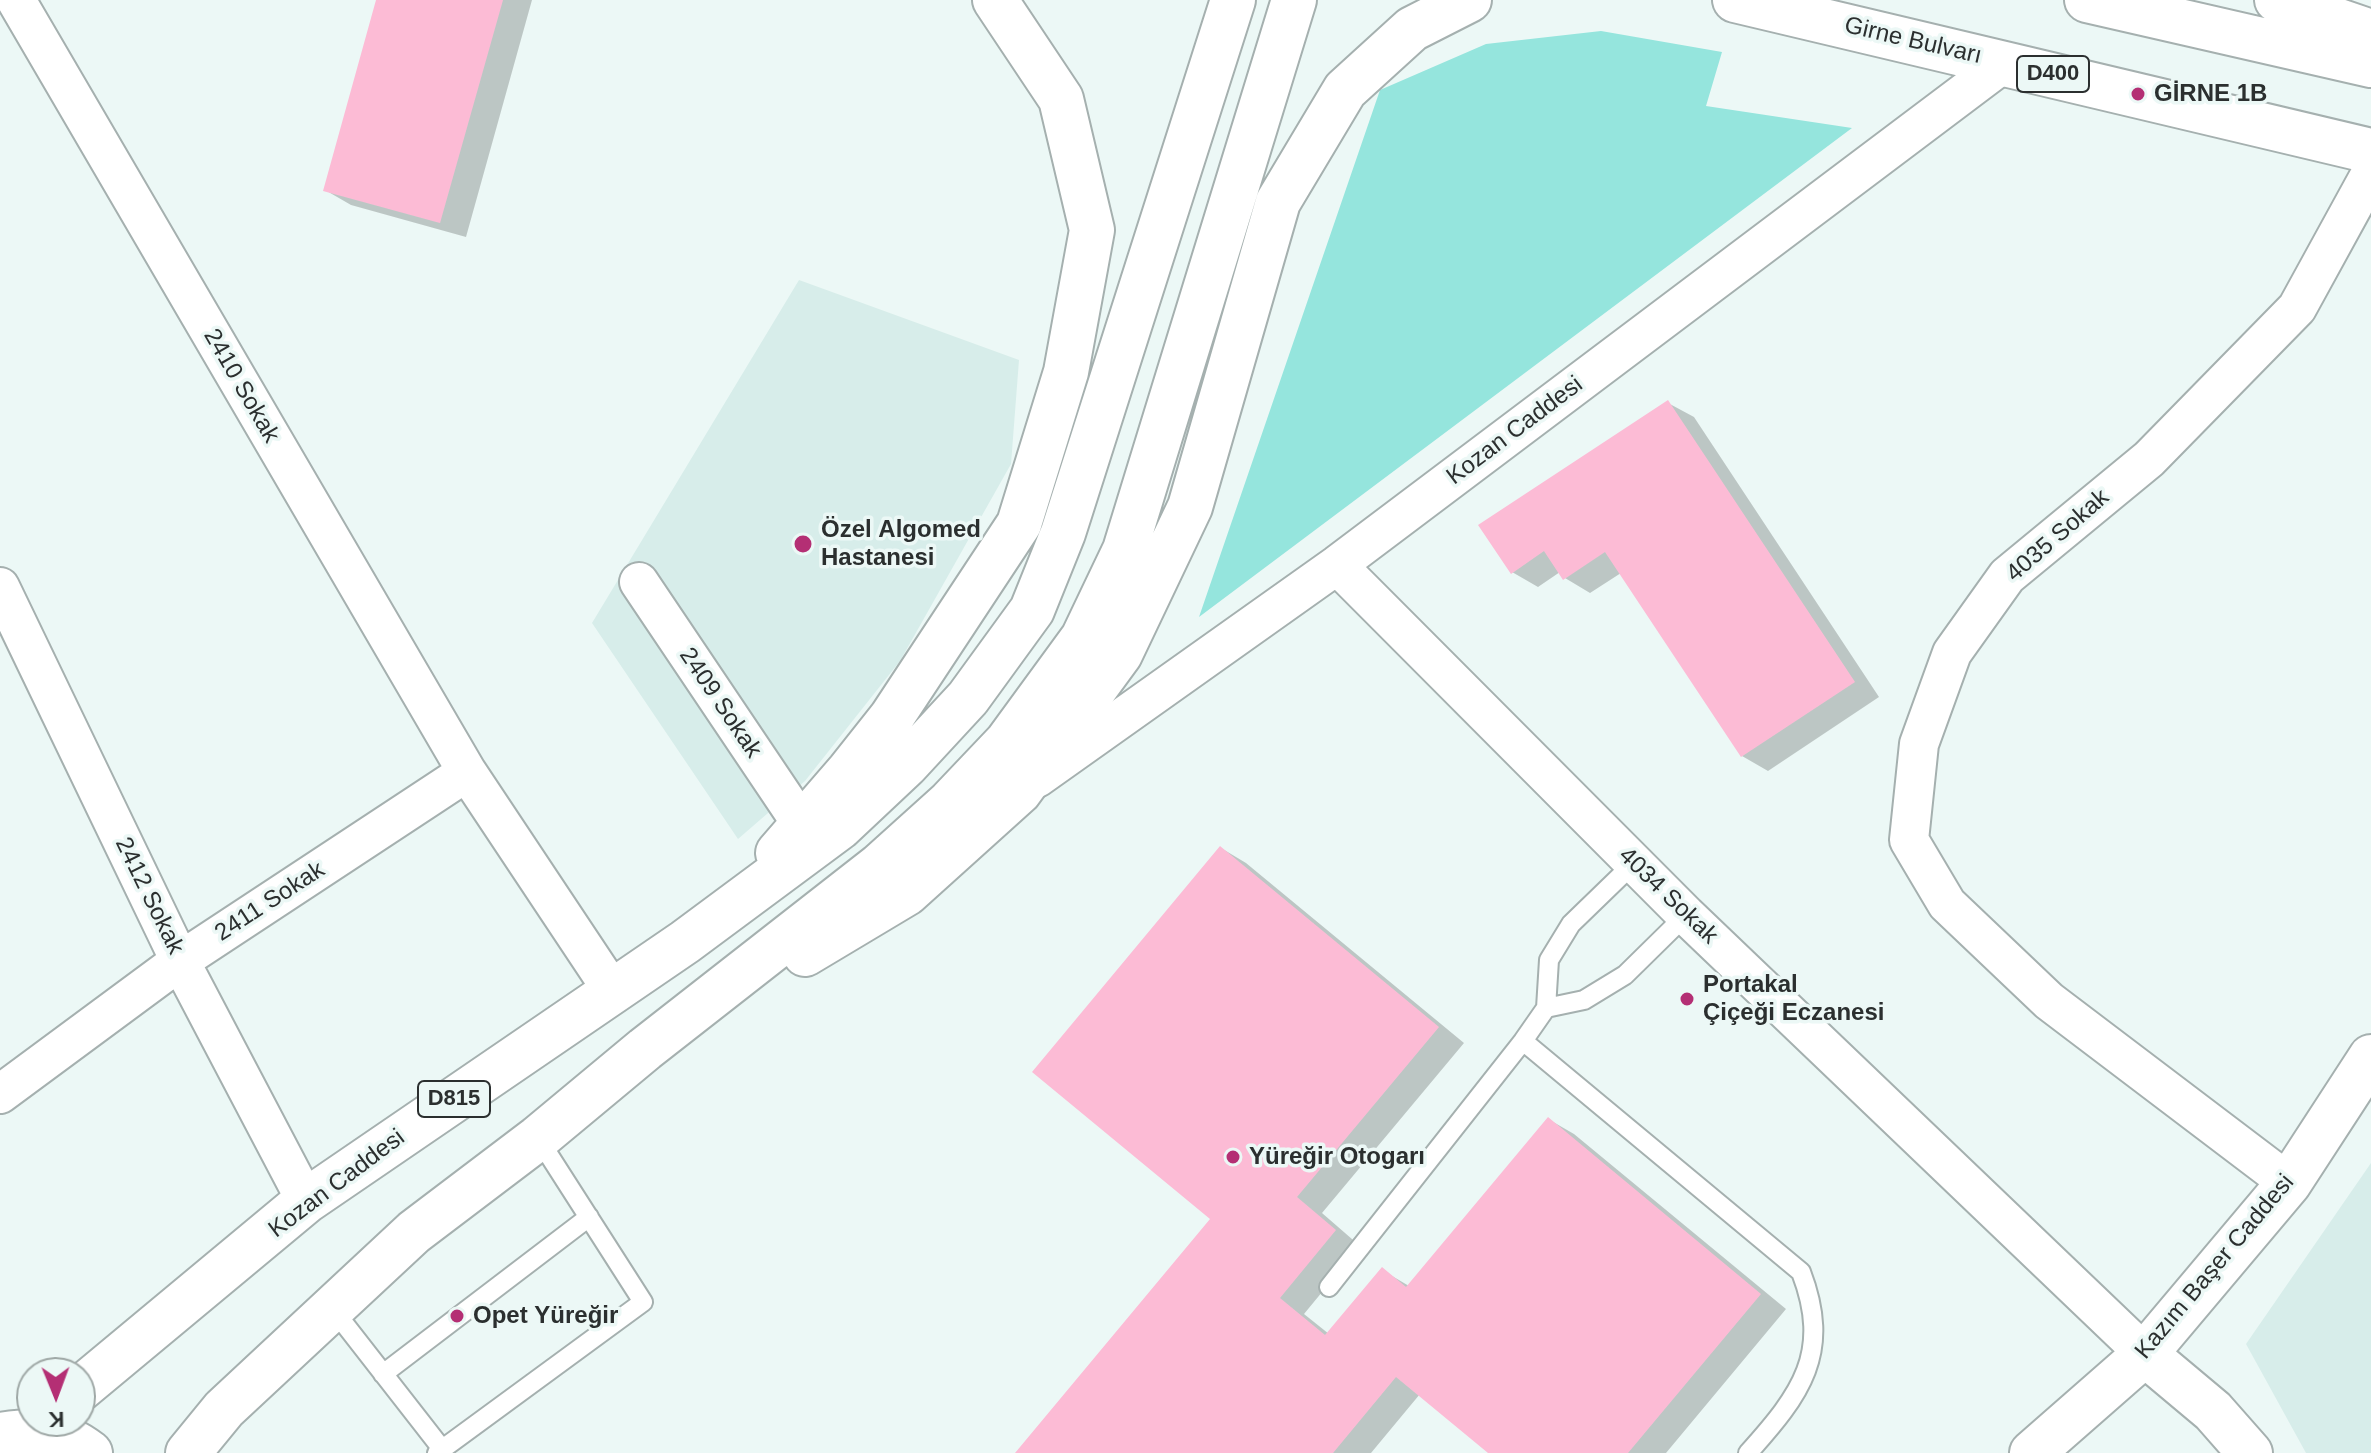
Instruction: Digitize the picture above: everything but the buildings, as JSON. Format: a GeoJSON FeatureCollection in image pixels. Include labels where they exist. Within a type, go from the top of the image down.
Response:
{"type":"FeatureCollection","features":[{"type":"Feature","properties":{"kind":"main road"},"geometry":{"type":"LineString","coordinates":[[821,825],[849,771],[891,718],[1019,524],[1066,372],[1092,230],[1061,99],[995,0]]}},
{"type":"Feature","properties":{"kind":"main road"},"geometry":{"type":"LineString","coordinates":[[821,825],[906,765],[968,698],[1032,610],[1063,533],[1233,0]]}},
{"type":"Feature","properties":{"kind":"main road"},"geometry":{"type":"LineString","coordinates":[[188,1453],[224,1409],[414,1232],[538,1138],[645,1049],[879,866],[950,802],[1007,742],[1083,638],[1125,550],[1294,0]]}},
{"type":"Feature","properties":{"kind":"main road"},"geometry":{"type":"LineString","coordinates":[[645,1049],[907,893],[1019,792],[1120,654],[1190,507],[1278,202],[1345,90],[1412,29],[1469,0]]}},
{"type":"Feature","properties":{"kind":"main road","name":"Girne Bulvarı"},"geometry":{"type":"LineString","coordinates":[[1735,0],[2371,151]]}},
{"type":"Feature","properties":{"kind":"main road"},"geometry":{"type":"LineString","coordinates":[[2087,0],[2371,65]]}},
{"type":"Feature","properties":{"kind":"main road"},"geometry":{"type":"LineString","coordinates":[[2277,0],[2371,32]]}},
{"type":"Feature","properties":{"kind":"main road","name":"Kozan Caddesi"},"geometry":{"type":"LineString","coordinates":[[96,1376],[306,1201],[685,942],[821,825]]}},
{"type":"Feature","properties":{"kind":"main road","name":"Kazım Başer Caddesi"},"geometry":{"type":"LineString","coordinates":[[2032,1453],[2145,1354],[2289,1183],[2371,1057]]}},
{"type":"Feature","properties":{"kind":"main road"},"geometry":{"type":"LineString","coordinates":[[2145,1354],[2213,1411],[2250,1453]]}},
{"type":"Feature","properties":{"kind":"main road"},"geometry":{"type":"LineString","coordinates":[[209,1453],[224,1409]]}},
{"type":"Feature","properties":{"kind":"main road"},"geometry":{"type":"LineString","coordinates":[[63,1437],[90,1453]]}},
{"type":"Feature","properties":{"kind":"street","name":"2410 Sokak"},"geometry":{"type":"LineString","coordinates":[[16,0],[467,772],[612,990]]}},
{"type":"Feature","properties":{"kind":"street","name":"Kozan Caddesi"},"geometry":{"type":"LineString","coordinates":[[1019,792],[1337,565],[2005,62]]}},
{"type":"Feature","properties":{"kind":"street","name":"4035 Sokak"},"geometry":{"type":"LineString","coordinates":[[2289,1183],[2049,1001],[1947,904],[1909,840],[1919,744],[1952,653],[2007,576],[2149,459],[2297,308],[2371,173]]}},
{"type":"Feature","properties":{"kind":"street","name":"4034 Sokak"},"geometry":{"type":"LineString","coordinates":[[1337,565],[1686,915],[2145,1354]]}},
{"type":"Feature","properties":{"kind":"street","name":"2409 Sokak"},"geometry":{"type":"LineString","coordinates":[[639,582],[821,825]]}},
{"type":"Feature","properties":{"kind":"street","name":"2412 Sokak"},"geometry":{"type":"LineString","coordinates":[[0,587],[180,961],[306,1201]]}},
{"type":"Feature","properties":{"kind":"street","name":"2411 Sokak"},"geometry":{"type":"LineString","coordinates":[[0,1094],[180,961],[467,772]]}},
{"type":"Feature","properties":{"kind":"lane"},"geometry":{"type":"LineString","coordinates":[[1329,1287],[1546,1008],[1549,960],[1571,924],[1634,863]]}},
{"type":"Feature","properties":{"kind":"lane"},"geometry":{"type":"LineString","coordinates":[[1546,1008],[1584,1000],[1625,975],[1686,915]]}},
{"type":"Feature","properties":{"kind":"lane"},"geometry":{"type":"LineString","coordinates":[[1523,1041],[1801,1272],[1814,1315],[1811,1357],[1804,1377],[1783,1413],[1748,1453]]}},
{"type":"Feature","properties":{"kind":"lane"},"geometry":{"type":"LineString","coordinates":[[332,1308],[439,1451],[643,1302],[538,1138]]}},
{"type":"Feature","properties":{"kind":"lane"},"geometry":{"type":"LineString","coordinates":[[383,1374],[589,1217]]}},
{"type":"Feature","properties":{"kind":"shaded area"},"geometry":{"type":"Polygon","coordinates":[[[1601,31],[1722,52],[1706,106],[1852,128],[1199,617],[1380,90],[1486,44],[1601,31]]]}},
{"type":"Feature","properties":{"kind":"shaded area","name":"Özel Algomed Hastanesi"},"geometry":{"type":"Polygon","coordinates":[[[799,280],[1019,360],[1011,464],[900,661],[805,781],[738,839],[592,623],[799,280]]]}},
{"type":"Feature","properties":{"kind":"shaded area"},"geometry":{"type":"Polygon","coordinates":[[[2371,1163],[2371,1453],[2306,1453],[2246,1344],[2371,1163]]]}},
{"type":"Feature","properties":{"kind":"place","name":"GİRNE 1B"},"geometry":{"type":"Point","coordinates":[2138,94]}},
{"type":"Feature","properties":{"kind":"place","name":"Özel Algomed Hastanesi"},"geometry":{"type":"Point","coordinates":[803,544]}},
{"type":"Feature","properties":{"kind":"place","name":"Portakal Çiçeği Eczanesi"},"geometry":{"type":"Point","coordinates":[1687,999]}},
{"type":"Feature","properties":{"kind":"place","name":"Yüreğir Otogarı"},"geometry":{"type":"Point","coordinates":[1233,1157]}},
{"type":"Feature","properties":{"kind":"place","name":"Opet Yüreğir"},"geometry":{"type":"Point","coordinates":[457,1316]}}]}
